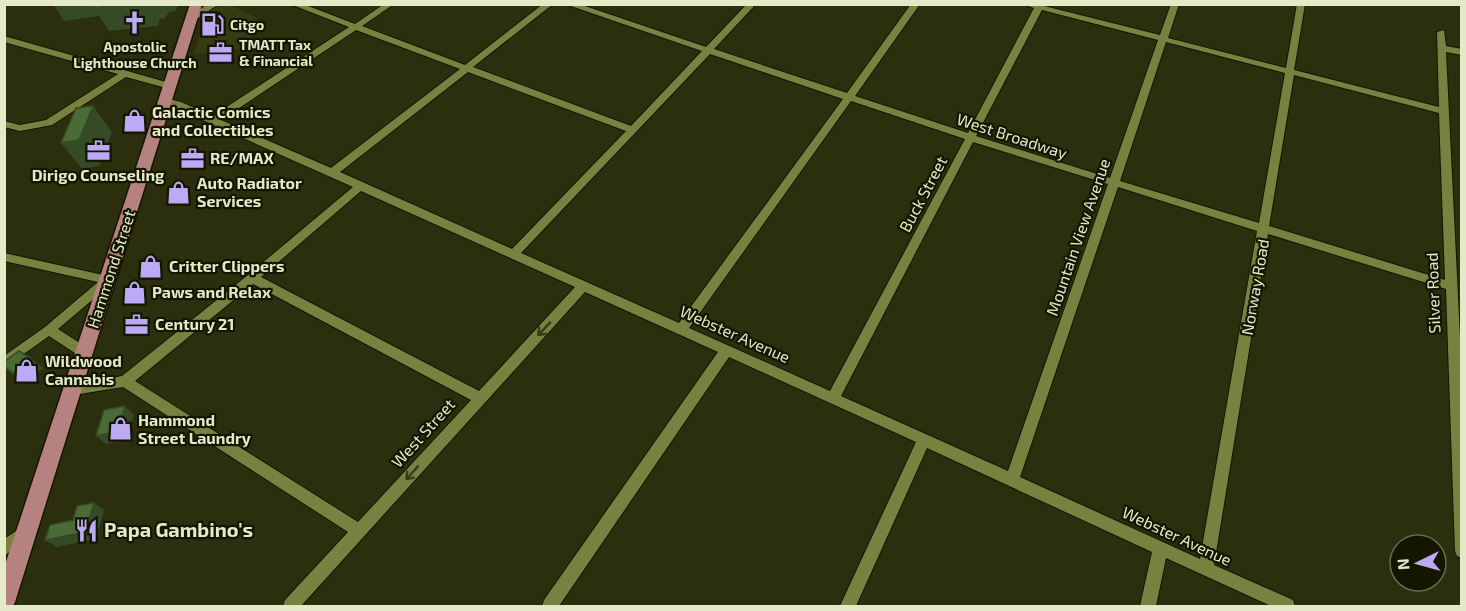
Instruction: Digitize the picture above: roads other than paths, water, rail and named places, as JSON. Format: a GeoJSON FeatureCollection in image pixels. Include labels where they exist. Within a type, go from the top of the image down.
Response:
{"type":"FeatureCollection","features":[{"type":"Feature","properties":{"kind":"main road","name":"Hammond Street"},"geometry":{"type":"LineString","coordinates":[[4,603],[194,11]]}},
{"type":"Feature","properties":{"kind":"street"},"geometry":{"type":"LineString","coordinates":[[194,11],[215,4]]}},
{"type":"Feature","properties":{"kind":"street"},"geometry":{"type":"LineString","coordinates":[[294,4],[633,130]]}},
{"type":"Feature","properties":{"kind":"street"},"geometry":{"type":"LineString","coordinates":[[214,120],[390,4]]}},
{"type":"Feature","properties":{"kind":"street"},"geometry":{"type":"LineString","coordinates":[[332,173],[549,4]]}},
{"type":"Feature","properties":{"kind":"street","name":"West Broadway"},"geometry":{"type":"LineString","coordinates":[[569,4],[971,139],[1450,286]]}},
{"type":"Feature","properties":{"kind":"street"},"geometry":{"type":"LineString","coordinates":[[514,254],[752,4]]}},
{"type":"Feature","properties":{"kind":"street"},"geometry":{"type":"LineString","coordinates":[[681,330],[916,4]]}},
{"type":"Feature","properties":{"kind":"street"},"geometry":{"type":"LineString","coordinates":[[1027,4],[1163,41],[1443,111]]}},
{"type":"Feature","properties":{"kind":"street","name":"Mountain View Avenue"},"geometry":{"type":"LineString","coordinates":[[1012,480],[1175,4]]}},
{"type":"Feature","properties":{"kind":"street","name":"Norway Road"},"geometry":{"type":"LineString","coordinates":[[1206,569],[1265,231],[1301,4]]}},
{"type":"Feature","properties":{"kind":"street","name":"Buck Street"},"geometry":{"type":"LineString","coordinates":[[833,398],[1040,6]]}},
{"type":"Feature","properties":{"kind":"street","name":"Silver Road"},"geometry":{"type":"LineString","coordinates":[[1441,32],[1461,551]]}},
{"type":"Feature","properties":{"kind":"street","name":"Webster Avenue"},"geometry":{"type":"LineString","coordinates":[[4,39],[124,74],[168,94],[178,104],[727,350],[1287,606]]}},
{"type":"Feature","properties":{"kind":"street"},"geometry":{"type":"LineString","coordinates":[[1441,48],[1461,52]]}},
{"type":"Feature","properties":{"kind":"street"},"geometry":{"type":"LineString","coordinates":[[4,124],[20,128],[49,123],[124,74]]}},
{"type":"Feature","properties":{"kind":"street"},"geometry":{"type":"LineString","coordinates":[[73,390],[125,381],[252,278],[360,186]]}},
{"type":"Feature","properties":{"kind":"street"},"geometry":{"type":"LineString","coordinates":[[4,257],[108,280]]}},
{"type":"Feature","properties":{"kind":"street"},"geometry":{"type":"LineString","coordinates":[[252,278],[479,399]]}},
{"type":"Feature","properties":{"kind":"street"},"geometry":{"type":"LineString","coordinates":[[4,363],[49,330],[108,280]]}},
{"type":"Feature","properties":{"kind":"street","name":"West Street"},"geometry":{"type":"LineString","coordinates":[[291,606],[583,286]]}},
{"type":"Feature","properties":{"kind":"street"},"geometry":{"type":"LineString","coordinates":[[49,330],[85,353]]}},
{"type":"Feature","properties":{"kind":"street"},"geometry":{"type":"LineString","coordinates":[[550,606],[727,350]]}},
{"type":"Feature","properties":{"kind":"street"},"geometry":{"type":"LineString","coordinates":[[125,381],[359,531]]}},
{"type":"Feature","properties":{"kind":"street"},"geometry":{"type":"LineString","coordinates":[[848,606],[924,440]]}},
{"type":"Feature","properties":{"kind":"street"},"geometry":{"type":"LineString","coordinates":[[4,549],[28,529]]}},
{"type":"Feature","properties":{"kind":"street"},"geometry":{"type":"LineString","coordinates":[[1148,606],[1160,549]]}},
{"type":"Feature","properties":{"kind":"place","name":"Apostolic Lighthouse Church"},"geometry":{"type":"Point","coordinates":[135,23]}},
{"type":"Feature","properties":{"kind":"place","name":"Citgo"},"geometry":{"type":"Point","coordinates":[212,25]}},
{"type":"Feature","properties":{"kind":"place","name":"TMATT Tax & Financial"},"geometry":{"type":"Point","coordinates":[221,53]}},
{"type":"Feature","properties":{"kind":"place","name":"Galactic Comics and Collectibles"},"geometry":{"type":"Point","coordinates":[134,121]}},
{"type":"Feature","properties":{"kind":"place","name":"Dirigo Counseling"},"geometry":{"type":"Point","coordinates":[98,150]}},
{"type":"Feature","properties":{"kind":"place","name":"RE/MAX"},"geometry":{"type":"Point","coordinates":[192,158]}},
{"type":"Feature","properties":{"kind":"place","name":"Auto Radiator Services"},"geometry":{"type":"Point","coordinates":[179,192]}},
{"type":"Feature","properties":{"kind":"place","name":"Critter Clippers"},"geometry":{"type":"Point","coordinates":[151,266]}},
{"type":"Feature","properties":{"kind":"place","name":"Paws and Relax"},"geometry":{"type":"Point","coordinates":[134,292]}},
{"type":"Feature","properties":{"kind":"place","name":"Century 21"},"geometry":{"type":"Point","coordinates":[137,324]}},
{"type":"Feature","properties":{"kind":"place","name":"Wildwood Cannabis"},"geometry":{"type":"Point","coordinates":[27,370]}},
{"type":"Feature","properties":{"kind":"place","name":"Hammond Street Laundry"},"geometry":{"type":"Point","coordinates":[120,429]}},
{"type":"Feature","properties":{"kind":"place","name":"Papa Gambino's"},"geometry":{"type":"Point","coordinates":[86,530]}}]}
